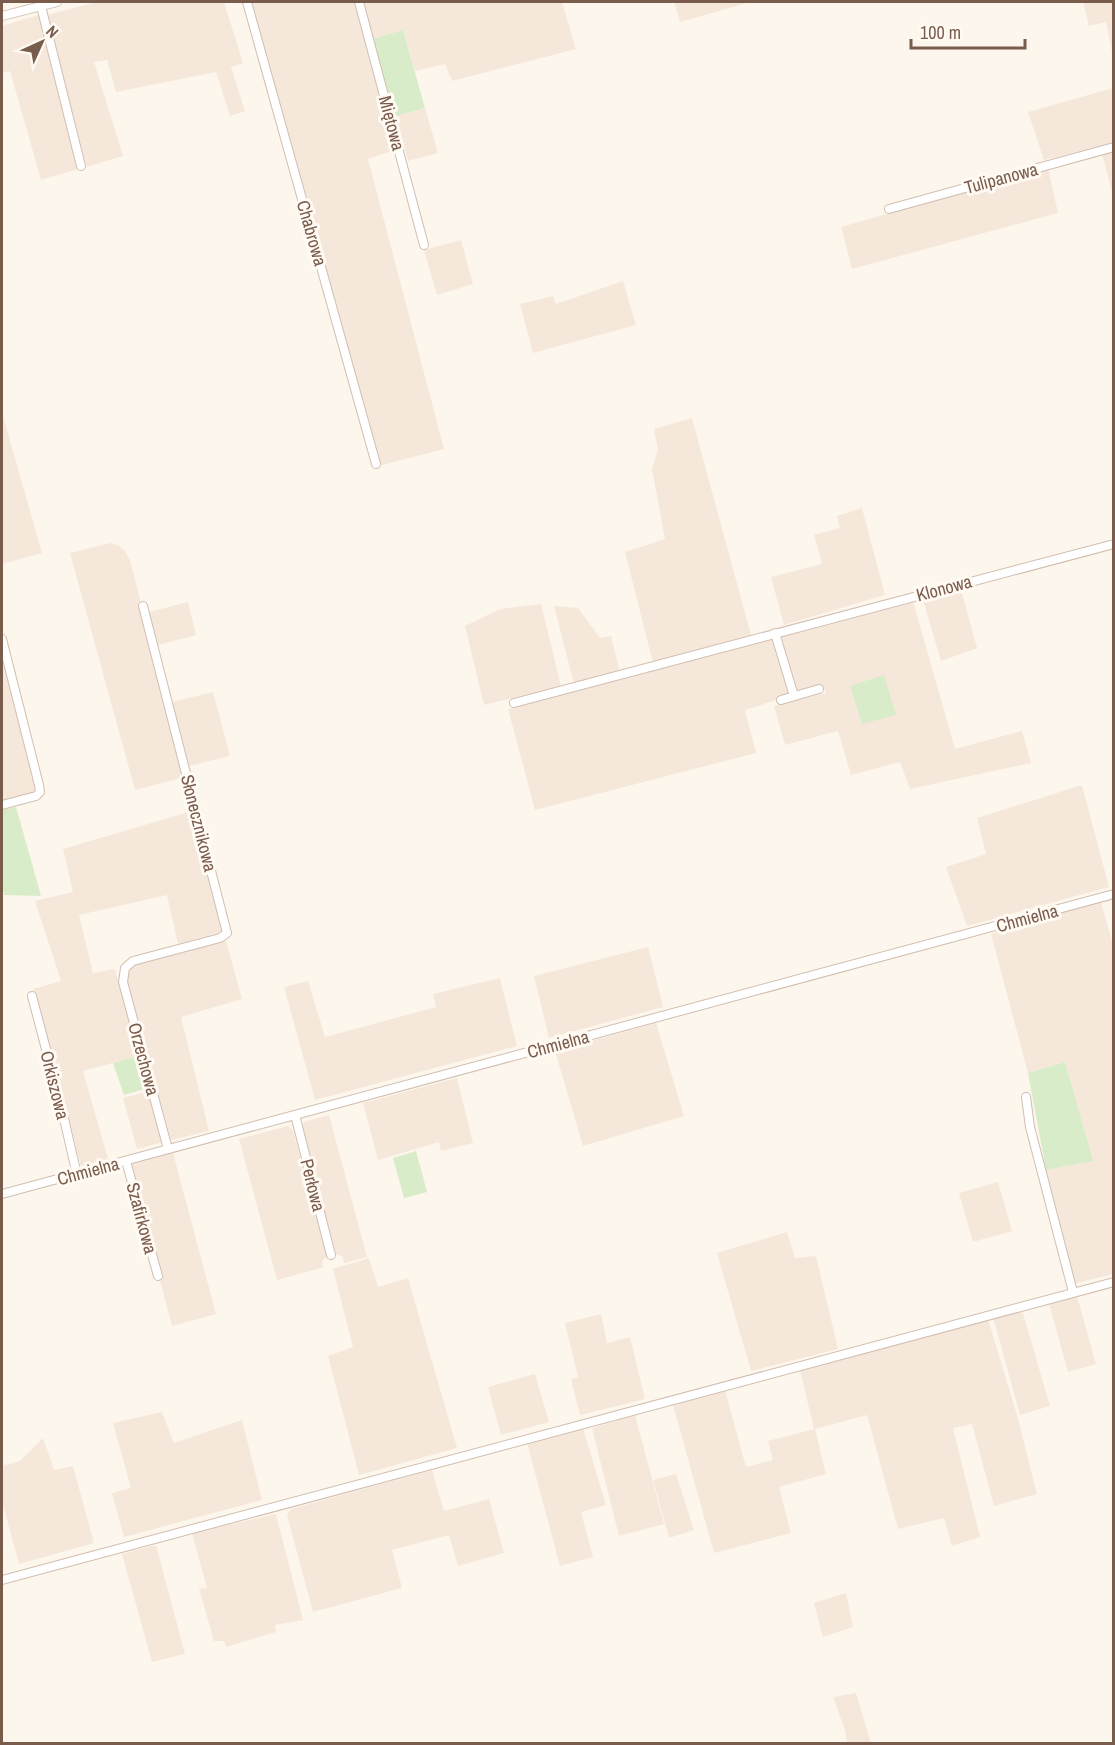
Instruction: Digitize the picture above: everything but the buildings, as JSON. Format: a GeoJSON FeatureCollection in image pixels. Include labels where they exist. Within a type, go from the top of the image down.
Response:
{"type":"FeatureCollection","features":[{"type":"Feature","properties":{"kind":"street"},"geometry":{"type":"LineString","coordinates":[[2,16],[57,2]]}},
{"type":"Feature","properties":{"kind":"street","name":"Chabrowa"},"geometry":{"type":"LineString","coordinates":[[247,2],[376,464]]}},
{"type":"Feature","properties":{"kind":"street","name":"Miętowa"},"geometry":{"type":"LineString","coordinates":[[359,2],[424,245]]}},
{"type":"Feature","properties":{"kind":"street"},"geometry":{"type":"LineString","coordinates":[[41,6],[81,166]]}},
{"type":"Feature","properties":{"kind":"street","name":"Tulipanowa"},"geometry":{"type":"LineString","coordinates":[[889,209],[1113,147]]}},
{"type":"Feature","properties":{"kind":"street","name":"Klonowa"},"geometry":{"type":"LineString","coordinates":[[514,703],[1113,544]]}},
{"type":"Feature","properties":{"kind":"street","name":"Słonecznikowa"},"geometry":{"type":"LineString","coordinates":[[125,969],[133,961],[220,938],[227,933],[143,606]]}},
{"type":"Feature","properties":{"kind":"street"},"geometry":{"type":"LineString","coordinates":[[775,633],[794,696]]}},
{"type":"Feature","properties":{"kind":"street"},"geometry":{"type":"LineString","coordinates":[[2,639],[40,792],[36,796],[2,805]]}},
{"type":"Feature","properties":{"kind":"street"},"geometry":{"type":"LineString","coordinates":[[782,700],[819,689]]}},
{"type":"Feature","properties":{"kind":"street","name":"Chmielna"},"geometry":{"type":"LineString","coordinates":[[2,1194],[1113,894]]}},
{"type":"Feature","properties":{"kind":"street","name":"Orzechowa"},"geometry":{"type":"LineString","coordinates":[[125,969],[123,982],[168,1149]]}},
{"type":"Feature","properties":{"kind":"street","name":"Orkiszowa"},"geometry":{"type":"LineString","coordinates":[[32,996],[77,1175]]}},
{"type":"Feature","properties":{"kind":"street"},"geometry":{"type":"LineString","coordinates":[[1026,1097],[1030,1127],[1073,1292]]}},
{"type":"Feature","properties":{"kind":"street","name":"Perłowa"},"geometry":{"type":"LineString","coordinates":[[296,1115],[331,1255]]}},
{"type":"Feature","properties":{"kind":"street","name":"Szafirkowa"},"geometry":{"type":"LineString","coordinates":[[126,1161],[158,1276]]}},
{"type":"Feature","properties":{"kind":"street"},"geometry":{"type":"LineString","coordinates":[[2,1580],[1113,1282]]}},
{"type":"Feature","properties":{"kind":"shaded area"},"geometry":{"type":"Polygon","coordinates":[[[97,2],[224,2],[243,63],[231,67],[245,111],[230,116],[216,72],[116,92],[107,60],[94,62],[123,156],[87,167],[47,15],[97,2]]]}},
{"type":"Feature","properties":{"kind":"shaded area"},"geometry":{"type":"Polygon","coordinates":[[[251,2],[354,2],[395,150],[368,159],[444,449],[378,466],[251,2]]]}},
{"type":"Feature","properties":{"kind":"shaded area"},"geometry":{"type":"Polygon","coordinates":[[[363,2],[562,2],[576,49],[452,81],[445,64],[415,71],[403,30],[372,39],[363,2]]]}},
{"type":"Feature","properties":{"kind":"shaded area"},"geometry":{"type":"Polygon","coordinates":[[[674,2],[751,2],[680,22],[674,2]]]}},
{"type":"Feature","properties":{"kind":"shaded area"},"geometry":{"type":"Polygon","coordinates":[[[1083,2],[1113,2],[1113,52],[1106,22],[1089,26],[1083,2]]]}},
{"type":"Feature","properties":{"kind":"shaded area"},"geometry":{"type":"Polygon","coordinates":[[[39,15],[78,169],[41,180],[10,71],[2,73],[2,26],[39,15]]]}},
{"type":"Feature","properties":{"kind":"shaded area"},"geometry":{"type":"Polygon","coordinates":[[[1113,88],[1113,196],[1100,146],[1044,160],[1028,112],[1113,88]]]}},
{"type":"Feature","properties":{"kind":"shaded area"},"geometry":{"type":"Polygon","coordinates":[[[425,108],[438,153],[408,161],[395,116],[425,108]]]}},
{"type":"Feature","properties":{"kind":"shaded area"},"geometry":{"type":"Polygon","coordinates":[[[1048,168],[1058,213],[852,269],[841,227],[1048,168]]]}},
{"type":"Feature","properties":{"kind":"shaded area"},"geometry":{"type":"Polygon","coordinates":[[[461,240],[473,284],[437,295],[424,250],[461,240]]]}},
{"type":"Feature","properties":{"kind":"shaded area"},"geometry":{"type":"Polygon","coordinates":[[[623,281],[636,325],[533,353],[520,304],[553,296],[556,304],[623,281]]]}},
{"type":"Feature","properties":{"kind":"shaded area"},"geometry":{"type":"Polygon","coordinates":[[[2,412],[42,553],[2,564],[2,412]]]}},
{"type":"Feature","properties":{"kind":"shaded area"},"geometry":{"type":"Polygon","coordinates":[[[692,418],[751,635],[653,663],[625,552],[665,539],[652,469],[658,450],[654,429],[692,418]]]}},
{"type":"Feature","properties":{"kind":"shaded area"},"geometry":{"type":"Polygon","coordinates":[[[862,508],[885,595],[784,625],[771,577],[822,564],[814,535],[840,528],[837,516],[862,508]]]}},
{"type":"Feature","properties":{"kind":"shaded area"},"geometry":{"type":"Polygon","coordinates":[[[110,543],[118,545],[130,560],[185,777],[135,790],[70,553],[110,543]]]}},
{"type":"Feature","properties":{"kind":"shaded area"},"geometry":{"type":"Polygon","coordinates":[[[961,589],[977,648],[941,661],[923,600],[961,589]]]}},
{"type":"Feature","properties":{"kind":"shaded area"},"geometry":{"type":"Polygon","coordinates":[[[913,601],[955,749],[1022,731],[1031,763],[910,789],[900,762],[851,775],[838,731],[785,745],[774,706],[826,693],[823,685],[796,691],[780,637],[913,601]]]}},
{"type":"Feature","properties":{"kind":"shaded area"},"geometry":{"type":"Polygon","coordinates":[[[188,602],[196,635],[158,645],[149,612],[188,602]]]}},
{"type":"Feature","properties":{"kind":"shaded area"},"geometry":{"type":"Polygon","coordinates":[[[541,604],[561,686],[484,705],[465,626],[500,609],[541,604]]]}},
{"type":"Feature","properties":{"kind":"shaded area"},"geometry":{"type":"Polygon","coordinates":[[[554,606],[578,608],[600,638],[611,636],[620,673],[574,684],[554,606]]]}},
{"type":"Feature","properties":{"kind":"shaded area"},"geometry":{"type":"Polygon","coordinates":[[[774,638],[792,695],[745,710],[756,753],[535,810],[508,709],[774,638]]]}},
{"type":"Feature","properties":{"kind":"shaded area"},"geometry":{"type":"Polygon","coordinates":[[[5,666],[36,785],[35,792],[2,801],[2,667],[5,666]]]}},
{"type":"Feature","properties":{"kind":"shaded area"},"geometry":{"type":"Polygon","coordinates":[[[213,692],[230,756],[189,766],[172,702],[213,692]]]}},
{"type":"Feature","properties":{"kind":"shaded area"},"geometry":{"type":"Polygon","coordinates":[[[1082,785],[1109,887],[967,926],[946,867],[986,854],[977,818],[1082,785]]]}},
{"type":"Feature","properties":{"kind":"shaded area"},"geometry":{"type":"Polygon","coordinates":[[[192,811],[225,931],[178,944],[167,895],[79,915],[93,973],[115,969],[138,1056],[83,1071],[108,1159],[81,1166],[33,989],[61,981],[35,901],[73,892],[63,849],[192,811]]]}},
{"type":"Feature","properties":{"kind":"shaded area"},"geometry":{"type":"Polygon","coordinates":[[[1100,899],[1114,948],[1113,1274],[1073,1284],[1046,1170],[1092,1161],[1065,1062],[1028,1073],[991,934],[1100,899]]]}},
{"type":"Feature","properties":{"kind":"shaded area"},"geometry":{"type":"Polygon","coordinates":[[[226,941],[242,999],[181,1017],[209,1131],[171,1140],[125,974],[132,964],[226,941]]]}},
{"type":"Feature","properties":{"kind":"shaded area"},"geometry":{"type":"Polygon","coordinates":[[[648,947],[663,1007],[549,1038],[534,976],[648,947]]]}},
{"type":"Feature","properties":{"kind":"shaded area"},"geometry":{"type":"Polygon","coordinates":[[[500,978],[517,1046],[315,1100],[284,987],[308,981],[325,1037],[436,1007],[433,994],[500,978]]]}},
{"type":"Feature","properties":{"kind":"shaded area"},"geometry":{"type":"Polygon","coordinates":[[[656,1023],[684,1116],[583,1146],[555,1051],[656,1023]]]}},
{"type":"Feature","properties":{"kind":"shaded area"},"geometry":{"type":"Polygon","coordinates":[[[457,1078],[473,1143],[441,1151],[439,1142],[378,1160],[363,1103],[457,1078]]]}},
{"type":"Feature","properties":{"kind":"shaded area"},"geometry":{"type":"Polygon","coordinates":[[[149,1091],[163,1142],[137,1149],[123,1098],[149,1091]]]}},
{"type":"Feature","properties":{"kind":"shaded area"},"geometry":{"type":"Polygon","coordinates":[[[329,1115],[367,1257],[344,1263],[343,1257],[336,1254],[302,1126],[304,1122],[329,1115]]]}},
{"type":"Feature","properties":{"kind":"shaded area"},"geometry":{"type":"Polygon","coordinates":[[[288,1126],[293,1130],[327,1256],[322,1262],[324,1267],[277,1280],[239,1139],[288,1126]]]}},
{"type":"Feature","properties":{"kind":"shaded area"},"geometry":{"type":"Polygon","coordinates":[[[173,1153],[216,1314],[172,1326],[130,1165],[173,1153]]]}},
{"type":"Feature","properties":{"kind":"shaded area"},"geometry":{"type":"Polygon","coordinates":[[[998,1182],[1012,1231],[973,1242],[959,1193],[998,1182]]]}},
{"type":"Feature","properties":{"kind":"shaded area"},"geometry":{"type":"Polygon","coordinates":[[[787,1232],[795,1258],[816,1256],[838,1349],[751,1371],[717,1253],[787,1232]]]}},
{"type":"Feature","properties":{"kind":"shaded area"},"geometry":{"type":"Polygon","coordinates":[[[369,1258],[378,1287],[408,1278],[457,1448],[359,1475],[328,1356],[353,1347],[333,1269],[369,1258]]]}},
{"type":"Feature","properties":{"kind":"shaded area"},"geometry":{"type":"Polygon","coordinates":[[[1077,1296],[1096,1364],[1068,1372],[1049,1303],[1077,1296]]]}},
{"type":"Feature","properties":{"kind":"shaded area"},"geometry":{"type":"Polygon","coordinates":[[[1022,1310],[1050,1406],[1020,1415],[993,1317],[1022,1310]]]}},
{"type":"Feature","properties":{"kind":"shaded area"},"geometry":{"type":"Polygon","coordinates":[[[601,1314],[607,1343],[630,1337],[645,1399],[580,1415],[571,1379],[578,1377],[565,1323],[601,1314]]]}},
{"type":"Feature","properties":{"kind":"shaded area"},"geometry":{"type":"Polygon","coordinates":[[[988,1319],[1017,1415],[1037,1494],[994,1506],[972,1424],[953,1428],[980,1537],[952,1546],[944,1518],[898,1529],[867,1415],[815,1429],[826,1474],[779,1487],[791,1533],[714,1553],[673,1405],[725,1390],[746,1467],[773,1460],[768,1441],[814,1429],[800,1370],[988,1319]]]}},
{"type":"Feature","properties":{"kind":"shaded area"},"geometry":{"type":"Polygon","coordinates":[[[535,1374],[549,1422],[501,1435],[488,1387],[535,1374]]]}},
{"type":"Feature","properties":{"kind":"shaded area"},"geometry":{"type":"Polygon","coordinates":[[[162,1412],[174,1443],[242,1420],[262,1500],[124,1537],[112,1493],[131,1488],[113,1423],[162,1412]]]}},
{"type":"Feature","properties":{"kind":"shaded area"},"geometry":{"type":"Polygon","coordinates":[[[635,1415],[664,1524],[619,1536],[592,1428],[635,1415]]]}},
{"type":"Feature","properties":{"kind":"shaded area"},"geometry":{"type":"Polygon","coordinates":[[[583,1428],[606,1505],[581,1512],[593,1557],[560,1566],[527,1443],[583,1428]]]}},
{"type":"Feature","properties":{"kind":"shaded area"},"geometry":{"type":"Polygon","coordinates":[[[43,1438],[54,1470],[73,1466],[94,1543],[19,1564],[2,1501],[2,1466],[20,1461],[43,1438]]]}},
{"type":"Feature","properties":{"kind":"shaded area"},"geometry":{"type":"Polygon","coordinates":[[[432,1470],[444,1511],[489,1499],[504,1553],[458,1566],[449,1535],[392,1550],[402,1588],[313,1612],[287,1515],[291,1509],[432,1470]]]}},
{"type":"Feature","properties":{"kind":"shaded area"},"geometry":{"type":"Polygon","coordinates":[[[676,1474],[694,1530],[669,1538],[653,1480],[676,1474]]]}},
{"type":"Feature","properties":{"kind":"shaded area"},"geometry":{"type":"Polygon","coordinates":[[[276,1514],[303,1620],[275,1625],[276,1632],[226,1647],[224,1641],[214,1641],[199,1589],[207,1588],[192,1533],[276,1514]]]}},
{"type":"Feature","properties":{"kind":"shaded area"},"geometry":{"type":"Polygon","coordinates":[[[156,1545],[185,1654],[152,1662],[122,1554],[156,1545]]]}},
{"type":"Feature","properties":{"kind":"shaded area"},"geometry":{"type":"Polygon","coordinates":[[[846,1593],[853,1627],[823,1637],[814,1603],[846,1593]]]}},
{"type":"Feature","properties":{"kind":"shaded area"},"geometry":{"type":"Polygon","coordinates":[[[856,1693],[871,1743],[847,1743],[845,1730],[833,1697],[856,1693]]]}},
{"type":"Feature","properties":{"kind":"green space"},"geometry":{"type":"Polygon","coordinates":[[[403,30],[425,108],[395,116],[372,39],[403,30]]]}},
{"type":"Feature","properties":{"kind":"green space"},"geometry":{"type":"Polygon","coordinates":[[[884,675],[896,715],[862,724],[850,686],[884,675]]]}},
{"type":"Feature","properties":{"kind":"green space"},"geometry":{"type":"Polygon","coordinates":[[[16,807],[41,896],[4,895],[2,810],[16,807]]]}},
{"type":"Feature","properties":{"kind":"green space"},"geometry":{"type":"Polygon","coordinates":[[[138,1056],[148,1088],[124,1095],[113,1063],[138,1056]]]}},
{"type":"Feature","properties":{"kind":"green space"},"geometry":{"type":"Polygon","coordinates":[[[1065,1062],[1093,1161],[1046,1170],[1028,1073],[1065,1062]]]}},
{"type":"Feature","properties":{"kind":"green space"},"geometry":{"type":"Polygon","coordinates":[[[416,1151],[427,1192],[404,1198],[393,1158],[416,1151]]]}}]}
